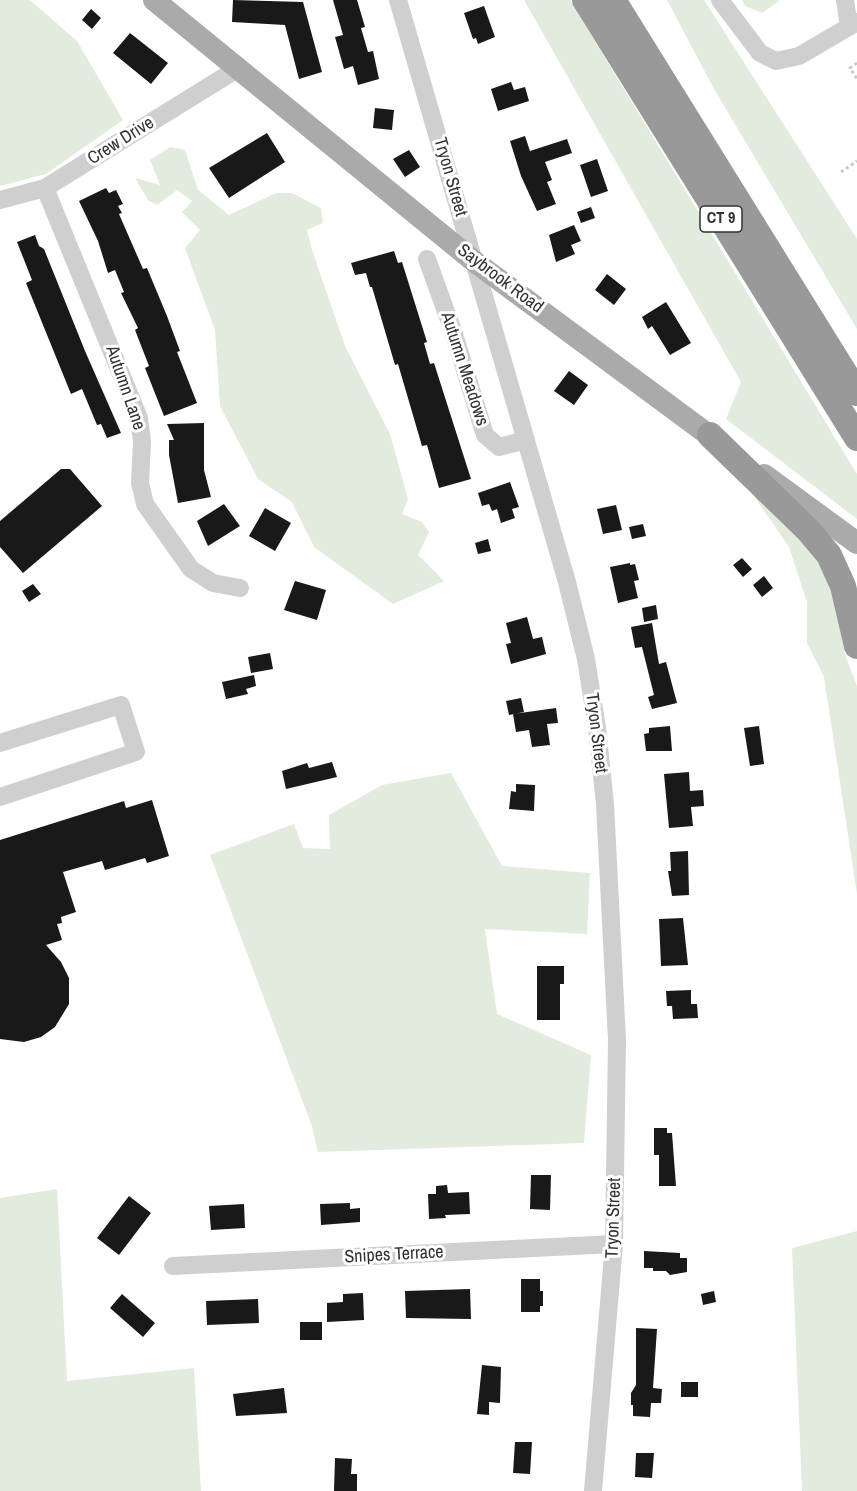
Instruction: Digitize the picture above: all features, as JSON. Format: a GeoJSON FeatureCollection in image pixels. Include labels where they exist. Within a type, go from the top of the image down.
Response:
{"type":"FeatureCollection","features":[{"type":"Feature","properties":{"kind":"highway","name":"CT 9"},"geometry":{"type":"LineString","coordinates":[[585,0],[857,438]]}},
{"type":"Feature","properties":{"kind":"highway","name":"CT 9"},"geometry":{"type":"LineString","coordinates":[[613,0],[857,393]]}},
{"type":"Feature","properties":{"kind":"highway"},"geometry":{"type":"LineString","coordinates":[[632,0],[745,213]]}},
{"type":"Feature","properties":{"kind":"highway"},"geometry":{"type":"LineString","coordinates":[[710,435],[808,530],[829,555],[843,586],[855,637]]}},
{"type":"Feature","properties":{"kind":"highway"},"geometry":{"type":"LineString","coordinates":[[855,637],[852,604],[857,591]]}},
{"type":"Feature","properties":{"kind":"main road","name":"Saybrook Road"},"geometry":{"type":"LineString","coordinates":[[154,0],[475,262],[857,543]]}},
{"type":"Feature","properties":{"kind":"street","name":"Tryon Street"},"geometry":{"type":"LineString","coordinates":[[398,0],[567,582],[586,659],[597,728],[605,804],[617,1040],[614,1244],[593,1491]]}},
{"type":"Feature","properties":{"kind":"street"},"geometry":{"type":"LineString","coordinates":[[720,0],[760,53],[776,61],[799,56],[853,25],[844,0]]}},
{"type":"Feature","properties":{"kind":"street","name":"Crew Drive"},"geometry":{"type":"LineString","coordinates":[[0,200],[45,188],[237,69]]}},
{"type":"Feature","properties":{"kind":"street","name":"Autumn Lane"},"geometry":{"type":"LineString","coordinates":[[45,188],[139,418],[142,442],[140,483],[145,504],[191,569],[213,583],[240,588]]}},
{"type":"Feature","properties":{"kind":"street","name":"Autumn Meadows"},"geometry":{"type":"LineString","coordinates":[[427,258],[484,435],[499,447],[526,440]]}},
{"type":"Feature","properties":{"kind":"street"},"geometry":{"type":"LineString","coordinates":[[0,743],[121,705],[136,752],[0,797]]}},
{"type":"Feature","properties":{"kind":"street","name":"Snipes Terrace"},"geometry":{"type":"LineString","coordinates":[[173,1266],[614,1244]]}},
{"type":"Feature","properties":{"kind":"path"},"geometry":{"type":"LineString","coordinates":[[857,63],[850,68],[857,79]]}},
{"type":"Feature","properties":{"kind":"path"},"geometry":{"type":"LineString","coordinates":[[841,172],[857,161]]}},
{"type":"Feature","properties":{"kind":"shaded area"},"geometry":{"type":"Polygon","coordinates":[[[0,0],[30,0],[77,41],[123,120],[46,174],[0,186],[0,0]]]}},
{"type":"Feature","properties":{"kind":"shaded area"},"geometry":{"type":"Polygon","coordinates":[[[524,0],[570,0],[857,474],[857,519],[726,419],[741,382],[524,0]]]}},
{"type":"Feature","properties":{"kind":"shaded area"},"geometry":{"type":"Polygon","coordinates":[[[667,0],[704,0],[857,239],[857,329],[714,89],[667,0]]]}},
{"type":"Feature","properties":{"kind":"shaded area"},"geometry":{"type":"Polygon","coordinates":[[[742,0],[779,1],[762,13],[745,6],[742,0]]]}},
{"type":"Feature","properties":{"kind":"shaded area"},"geometry":{"type":"Polygon","coordinates":[[[170,147],[185,150],[198,190],[229,215],[276,193],[292,193],[321,208],[323,223],[307,230],[312,250],[345,346],[390,434],[408,499],[402,514],[422,522],[429,532],[418,555],[444,581],[393,604],[314,547],[292,502],[258,479],[220,406],[215,330],[185,248],[200,230],[182,212],[192,201],[177,190],[157,205],[148,200],[135,178],[160,185],[150,160],[170,147]]]}},
{"type":"Feature","properties":{"kind":"shaded area"},"geometry":{"type":"Polygon","coordinates":[[[753,495],[786,522],[825,565],[846,651],[844,652],[857,686],[857,894],[824,677],[807,643],[807,602],[789,547],[753,495]]]}},
{"type":"Feature","properties":{"kind":"shaded area"},"geometry":{"type":"Polygon","coordinates":[[[451,773],[502,866],[590,873],[587,934],[485,929],[497,1014],[591,1055],[584,1143],[318,1152],[312,1126],[210,855],[294,824],[303,848],[330,849],[329,815],[382,785],[451,773]]]}},
{"type":"Feature","properties":{"kind":"shaded area"},"geometry":{"type":"Polygon","coordinates":[[[57,1189],[67,1381],[194,1368],[201,1491],[0,1491],[0,1198],[57,1189]]]}},
{"type":"Feature","properties":{"kind":"shaded area"},"geometry":{"type":"Polygon","coordinates":[[[857,1231],[857,1491],[802,1491],[792,1248],[857,1231]]]}},
{"type":"Feature","properties":{"kind":"building"},"geometry":{"type":"Polygon","coordinates":[[[233,0],[303,2],[322,72],[299,79],[285,25],[232,22],[233,0]]]}},
{"type":"Feature","properties":{"kind":"building"},"geometry":{"type":"Polygon","coordinates":[[[333,0],[357,0],[365,27],[361,28],[368,52],[373,51],[379,79],[358,85],[353,66],[344,69],[335,37],[343,35],[333,0]]]}},
{"type":"Feature","properties":{"kind":"building"},"geometry":{"type":"Polygon","coordinates":[[[484,6],[495,37],[478,44],[476,38],[473,39],[464,13],[484,6]]]}},
{"type":"Feature","properties":{"kind":"building"},"geometry":{"type":"Polygon","coordinates":[[[91,9],[101,18],[92,29],[82,20],[91,9]]]}},
{"type":"Feature","properties":{"kind":"building"},"geometry":{"type":"Polygon","coordinates":[[[130,33],[168,63],[151,84],[113,53],[130,33]]]}},
{"type":"Feature","properties":{"kind":"building"},"geometry":{"type":"Polygon","coordinates":[[[511,82],[514,90],[525,87],[529,101],[498,111],[491,89],[511,82]]]}},
{"type":"Feature","properties":{"kind":"building"},"geometry":{"type":"Polygon","coordinates":[[[375,108],[394,110],[392,130],[373,128],[375,108]]]}},
{"type":"Feature","properties":{"kind":"building"},"geometry":{"type":"Polygon","coordinates":[[[267,133],[285,162],[229,198],[209,168],[267,133]]]}},
{"type":"Feature","properties":{"kind":"building"},"geometry":{"type":"Polygon","coordinates":[[[525,136],[530,151],[567,139],[572,153],[545,162],[552,180],[547,182],[556,204],[537,211],[521,176],[510,141],[525,136]]]}},
{"type":"Feature","properties":{"kind":"building"},"geometry":{"type":"Polygon","coordinates":[[[409,150],[420,167],[405,177],[393,159],[409,150]]]}},
{"type":"Feature","properties":{"kind":"building"},"geometry":{"type":"Polygon","coordinates":[[[597,159],[608,191],[591,197],[580,165],[597,159]]]}},
{"type":"Feature","properties":{"kind":"building"},"geometry":{"type":"Polygon","coordinates":[[[106,188],[109,193],[116,190],[123,204],[118,206],[122,213],[119,214],[143,269],[147,268],[167,316],[180,351],[177,352],[197,403],[164,416],[145,368],[149,366],[135,330],[138,328],[121,293],[124,292],[115,270],[108,273],[98,241],[79,201],[106,188]]]}},
{"type":"Feature","properties":{"kind":"building"},"geometry":{"type":"Polygon","coordinates":[[[591,207],[595,218],[581,223],[577,212],[591,207]]]}},
{"type":"Feature","properties":{"kind":"building"},"geometry":{"type":"Polygon","coordinates":[[[574,225],[581,241],[571,245],[575,254],[556,262],[549,235],[574,225]]]}},
{"type":"Feature","properties":{"kind":"building"},"geometry":{"type":"Polygon","coordinates":[[[35,235],[39,246],[44,249],[121,433],[107,438],[101,424],[97,425],[82,389],[71,394],[26,283],[32,280],[17,242],[35,235]]]}},
{"type":"Feature","properties":{"kind":"building"},"geometry":{"type":"Polygon","coordinates":[[[394,251],[398,263],[402,262],[427,342],[424,343],[430,364],[434,363],[471,479],[439,488],[427,445],[422,446],[398,364],[395,365],[372,287],[370,287],[366,273],[355,275],[351,263],[394,251]]]}},
{"type":"Feature","properties":{"kind":"building"},"geometry":{"type":"Polygon","coordinates":[[[607,274],[626,289],[614,305],[595,290],[607,274]]]}},
{"type":"Feature","properties":{"kind":"building"},"geometry":{"type":"Polygon","coordinates":[[[666,302],[691,343],[670,355],[652,326],[648,329],[642,317],[666,302]]]}},
{"type":"Feature","properties":{"kind":"building"},"geometry":{"type":"Polygon","coordinates":[[[569,371],[588,385],[574,405],[554,391],[569,371]]]}},
{"type":"Feature","properties":{"kind":"building"},"geometry":{"type":"Polygon","coordinates":[[[204,423],[204,470],[211,497],[178,503],[169,455],[169,440],[174,440],[167,424],[204,423]]]}},
{"type":"Feature","properties":{"kind":"building"},"geometry":{"type":"Polygon","coordinates":[[[61,469],[70,469],[102,506],[23,573],[0,547],[0,521],[61,469]]]}},
{"type":"Feature","properties":{"kind":"building"},"geometry":{"type":"Polygon","coordinates":[[[510,482],[519,507],[512,509],[515,518],[501,523],[497,509],[492,511],[489,504],[482,506],[478,493],[510,482]]]}},
{"type":"Feature","properties":{"kind":"building"},"geometry":{"type":"Polygon","coordinates":[[[224,504],[240,526],[208,546],[197,521],[224,504]]]}},
{"type":"Feature","properties":{"kind":"building"},"geometry":{"type":"Polygon","coordinates":[[[616,505],[622,530],[603,534],[597,509],[616,505]]]}},
{"type":"Feature","properties":{"kind":"building"},"geometry":{"type":"Polygon","coordinates":[[[265,508],[291,523],[275,551],[249,536],[265,508]]]}},
{"type":"Feature","properties":{"kind":"building"},"geometry":{"type":"Polygon","coordinates":[[[643,524],[646,536],[632,539],[629,527],[643,524]]]}},
{"type":"Feature","properties":{"kind":"building"},"geometry":{"type":"Polygon","coordinates":[[[488,539],[491,551],[478,554],[475,543],[488,539]]]}},
{"type":"Feature","properties":{"kind":"building"},"geometry":{"type":"Polygon","coordinates":[[[742,558],[752,569],[743,577],[733,565],[742,558]]]}},
{"type":"Feature","properties":{"kind":"building"},"geometry":{"type":"Polygon","coordinates":[[[630,563],[630,565],[635,564],[639,580],[634,581],[638,598],[618,603],[610,567],[630,563]]]}},
{"type":"Feature","properties":{"kind":"building"},"geometry":{"type":"Polygon","coordinates":[[[764,576],[773,588],[762,597],[753,585],[764,576]]]}},
{"type":"Feature","properties":{"kind":"building"},"geometry":{"type":"Polygon","coordinates":[[[295,581],[326,590],[317,620],[284,610],[295,581]]]}},
{"type":"Feature","properties":{"kind":"building"},"geometry":{"type":"Polygon","coordinates":[[[33,584],[41,594],[29,602],[22,591],[33,584]]]}},
{"type":"Feature","properties":{"kind":"building"},"geometry":{"type":"Polygon","coordinates":[[[656,605],[658,619],[644,622],[642,608],[656,605]]]}},
{"type":"Feature","properties":{"kind":"building"},"geometry":{"type":"Polygon","coordinates":[[[527,617],[533,639],[542,637],[546,654],[511,664],[506,644],[511,643],[506,623],[527,617]]]}},
{"type":"Feature","properties":{"kind":"building"},"geometry":{"type":"Polygon","coordinates":[[[652,623],[659,664],[666,662],[677,703],[652,709],[648,697],[654,695],[642,647],[635,648],[631,627],[652,623]]]}},
{"type":"Feature","properties":{"kind":"building"},"geometry":{"type":"Polygon","coordinates":[[[270,653],[273,669],[251,673],[248,657],[270,653]]]}},
{"type":"Feature","properties":{"kind":"building"},"geometry":{"type":"Polygon","coordinates":[[[254,675],[256,686],[246,689],[248,694],[226,699],[222,682],[254,675]]]}},
{"type":"Feature","properties":{"kind":"building"},"geometry":{"type":"Polygon","coordinates":[[[521,698],[524,712],[509,715],[506,701],[521,698]]]}},
{"type":"Feature","properties":{"kind":"building"},"geometry":{"type":"Polygon","coordinates":[[[556,708],[558,723],[547,724],[550,745],[532,747],[529,730],[516,732],[513,714],[556,708]]]}},
{"type":"Feature","properties":{"kind":"building"},"geometry":{"type":"Polygon","coordinates":[[[670,726],[672,751],[646,751],[644,734],[649,733],[649,728],[670,726]]]}},
{"type":"Feature","properties":{"kind":"building"},"geometry":{"type":"Polygon","coordinates":[[[759,726],[764,764],[750,766],[744,728],[759,726]]]}},
{"type":"Feature","properties":{"kind":"building"},"geometry":{"type":"Polygon","coordinates":[[[332,762],[337,777],[286,789],[282,771],[307,763],[309,768],[332,762]]]}},
{"type":"Feature","properties":{"kind":"building"},"geometry":{"type":"Polygon","coordinates":[[[689,772],[690,791],[703,790],[704,806],[691,807],[693,826],[669,828],[664,774],[689,772]]]}},
{"type":"Feature","properties":{"kind":"building"},"geometry":{"type":"Polygon","coordinates":[[[516,784],[535,785],[534,811],[509,809],[511,791],[516,792],[516,784]]]}},
{"type":"Feature","properties":{"kind":"building"},"geometry":{"type":"Polygon","coordinates":[[[152,800],[169,856],[147,863],[145,858],[105,870],[102,861],[63,872],[76,912],[61,917],[62,923],[57,924],[62,940],[46,945],[61,962],[69,978],[69,1004],[55,1027],[41,1037],[24,1042],[0,1039],[0,840],[124,801],[126,808],[152,800]]]}},
{"type":"Feature","properties":{"kind":"building"},"geometry":{"type":"Polygon","coordinates":[[[688,851],[689,895],[672,896],[668,871],[671,871],[670,852],[688,851]]]}},
{"type":"Feature","properties":{"kind":"building"},"geometry":{"type":"Polygon","coordinates":[[[683,918],[688,965],[661,966],[659,919],[683,918]]]}},
{"type":"Feature","properties":{"kind":"building"},"geometry":{"type":"Polygon","coordinates":[[[537,966],[564,966],[564,984],[560,984],[560,1020],[537,1020],[537,966]]]}},
{"type":"Feature","properties":{"kind":"building"},"geometry":{"type":"Polygon","coordinates":[[[691,990],[691,1004],[697,1004],[698,1018],[673,1019],[672,1006],[667,1006],[666,991],[691,990]]]}},
{"type":"Feature","properties":{"kind":"building"},"geometry":{"type":"Polygon","coordinates":[[[654,1128],[667,1128],[667,1133],[672,1133],[676,1186],[659,1186],[659,1155],[654,1155],[654,1128]]]}},
{"type":"Feature","properties":{"kind":"building"},"geometry":{"type":"Polygon","coordinates":[[[531,1175],[551,1175],[550,1210],[530,1209],[531,1175]]]}},
{"type":"Feature","properties":{"kind":"building"},"geometry":{"type":"Polygon","coordinates":[[[447,1185],[448,1193],[469,1192],[470,1214],[445,1215],[446,1218],[429,1219],[428,1194],[436,1194],[436,1186],[447,1185]]]}},
{"type":"Feature","properties":{"kind":"building"},"geometry":{"type":"Polygon","coordinates":[[[129,1196],[151,1213],[119,1255],[97,1238],[129,1196]]]}},
{"type":"Feature","properties":{"kind":"building"},"geometry":{"type":"Polygon","coordinates":[[[350,1203],[350,1209],[360,1208],[360,1222],[321,1225],[320,1204],[350,1203]]]}},
{"type":"Feature","properties":{"kind":"building"},"geometry":{"type":"Polygon","coordinates":[[[244,1204],[245,1228],[211,1230],[209,1206],[244,1204]]]}},
{"type":"Feature","properties":{"kind":"building"},"geometry":{"type":"Polygon","coordinates":[[[644,1251],[680,1253],[680,1258],[687,1258],[687,1272],[670,1275],[666,1271],[644,1268],[644,1251]]]}},
{"type":"Feature","properties":{"kind":"building"},"geometry":{"type":"Polygon","coordinates":[[[521,1279],[540,1279],[543,1306],[540,1306],[540,1312],[521,1312],[521,1279]]]}},
{"type":"Feature","properties":{"kind":"building"},"geometry":{"type":"Polygon","coordinates":[[[470,1289],[471,1319],[406,1318],[405,1291],[470,1289]]]}},
{"type":"Feature","properties":{"kind":"building"},"geometry":{"type":"Polygon","coordinates":[[[714,1291],[716,1302],[703,1305],[701,1294],[714,1291]]]}},
{"type":"Feature","properties":{"kind":"building"},"geometry":{"type":"Polygon","coordinates":[[[363,1293],[364,1320],[327,1322],[327,1303],[343,1302],[343,1294],[363,1293]]]}},
{"type":"Feature","properties":{"kind":"building"},"geometry":{"type":"Polygon","coordinates":[[[122,1294],[155,1323],[143,1337],[110,1308],[122,1294]]]}},
{"type":"Feature","properties":{"kind":"building"},"geometry":{"type":"Polygon","coordinates":[[[258,1299],[259,1323],[207,1325],[206,1301],[258,1299]]]}},
{"type":"Feature","properties":{"kind":"building"},"geometry":{"type":"Polygon","coordinates":[[[300,1322],[322,1322],[322,1340],[300,1340],[300,1322]]]}},
{"type":"Feature","properties":{"kind":"building"},"geometry":{"type":"Polygon","coordinates":[[[636,1328],[657,1329],[653,1388],[662,1389],[661,1403],[651,1403],[650,1417],[633,1416],[633,1405],[631,1405],[631,1393],[636,1385],[636,1328]]]}},
{"type":"Feature","properties":{"kind":"building"},"geometry":{"type":"Polygon","coordinates":[[[482,1365],[501,1367],[500,1403],[489,1402],[489,1415],[477,1414],[482,1365]]]}},
{"type":"Feature","properties":{"kind":"building"},"geometry":{"type":"Polygon","coordinates":[[[681,1382],[698,1382],[698,1397],[681,1397],[681,1382]]]}},
{"type":"Feature","properties":{"kind":"building"},"geometry":{"type":"Polygon","coordinates":[[[284,1388],[287,1413],[236,1416],[233,1394],[284,1388]]]}},
{"type":"Feature","properties":{"kind":"building"},"geometry":{"type":"Polygon","coordinates":[[[515,1442],[532,1442],[530,1474],[513,1473],[515,1442]]]}},
{"type":"Feature","properties":{"kind":"building"},"geometry":{"type":"Polygon","coordinates":[[[636,1453],[654,1453],[652,1478],[635,1477],[636,1453]]]}},
{"type":"Feature","properties":{"kind":"building"},"geometry":{"type":"Polygon","coordinates":[[[335,1458],[352,1459],[351,1474],[357,1474],[357,1491],[334,1491],[335,1458]]]}}]}
